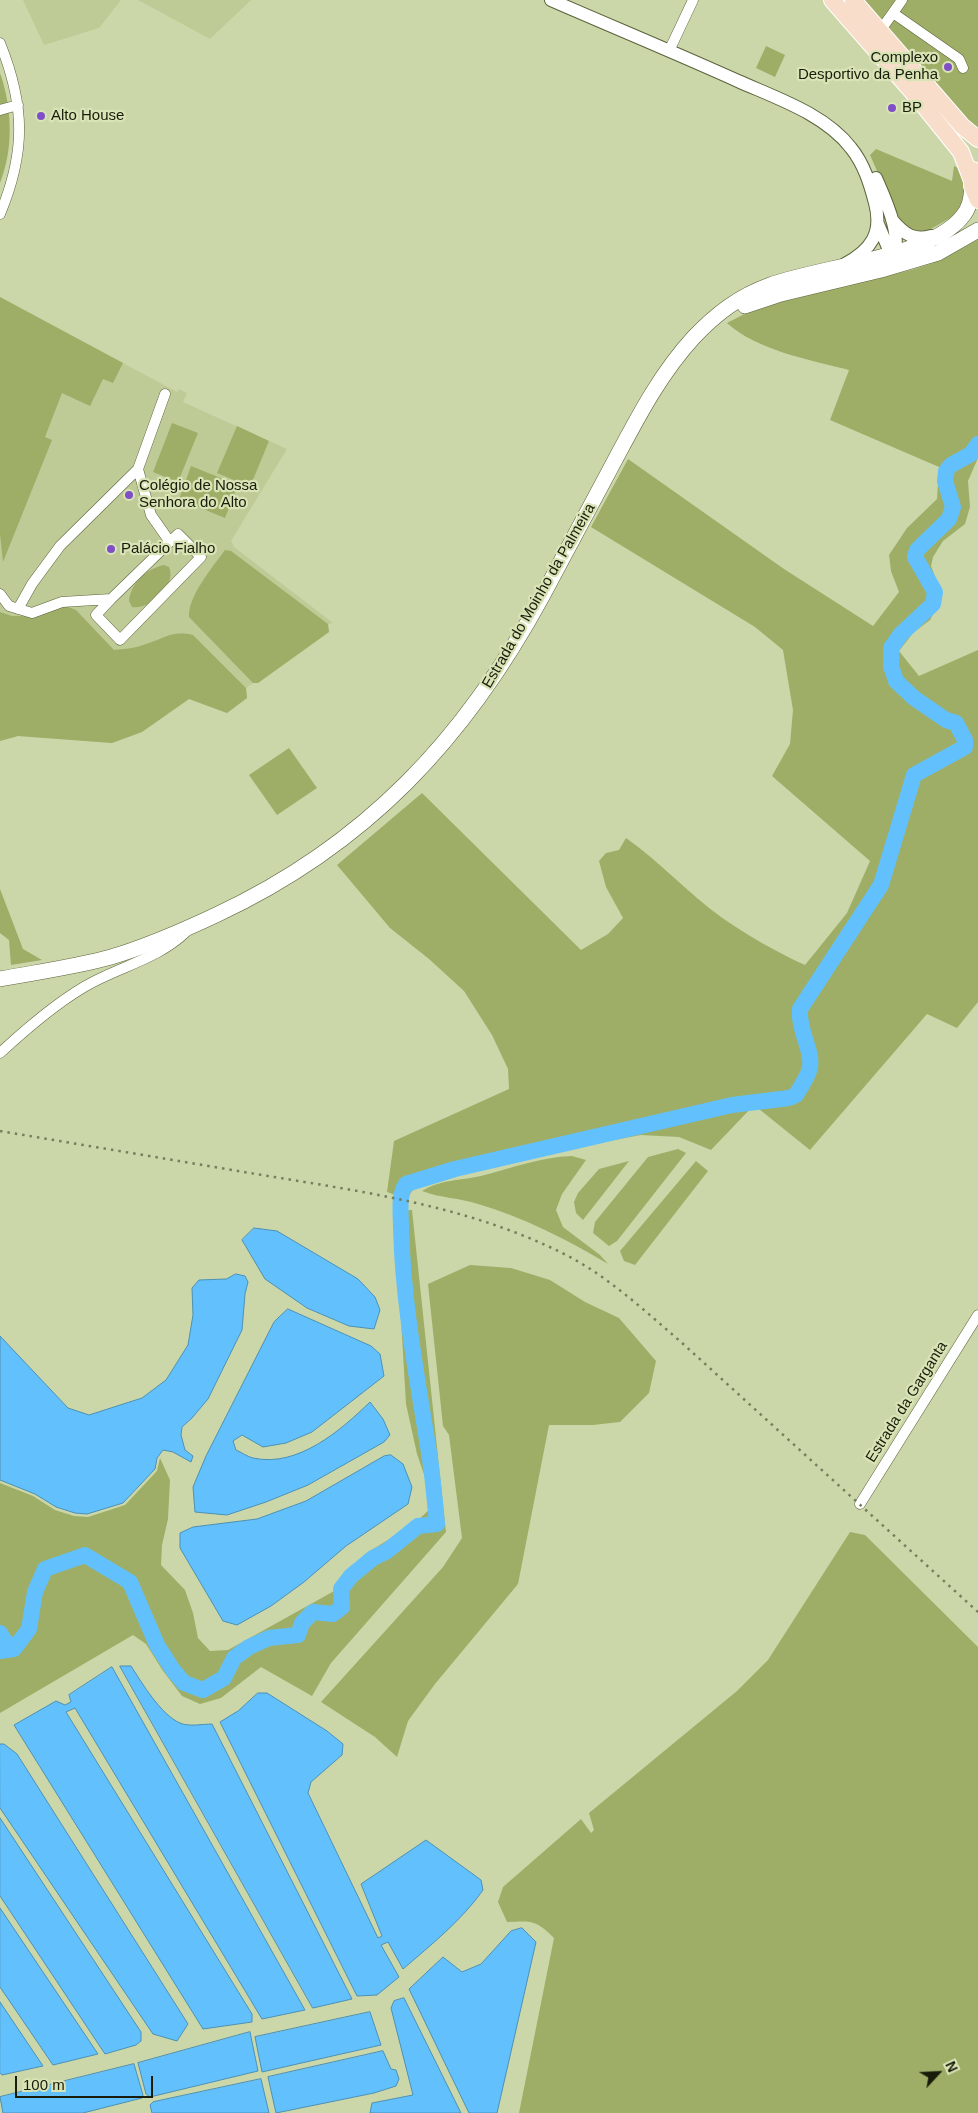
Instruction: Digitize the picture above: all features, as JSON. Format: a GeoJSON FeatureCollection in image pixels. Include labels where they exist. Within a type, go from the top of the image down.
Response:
{"type":"FeatureCollection","features":[{"type":"Feature","properties":{"kind":"main road"},"geometry":{"type":"LineString","coordinates":[[832,0],[961,152],[974,189]]}},
{"type":"Feature","properties":{"kind":"main road"},"geometry":{"type":"LineString","coordinates":[[853,0],[962,126],[978,139]]}},
{"type":"Feature","properties":{"kind":"main road"},"geometry":{"type":"LineString","coordinates":[[974,189],[973,170],[978,162]]}},
{"type":"Feature","properties":{"kind":"main road","name":"Estrada do Moinho da Palmeira"},"geometry":{"type":"LineString","coordinates":[[0,979],[110,957],[158,941],[193,926],[246,901],[323,855],[368,819],[409,781],[452,733],[484,693],[510,652],[663,374],[692,339],[718,313],[744,296],[797,276],[894,254],[941,233],[960,220],[969,206],[974,189]]}},
{"type":"Feature","properties":{"kind":"main road","name":"Estrada do Moinho da Palmeira"},"geometry":{"type":"LineString","coordinates":[[692,339],[724,317],[751,303],[920,259],[946,250],[978,230]]}},
{"type":"Feature","properties":{"kind":"street"},"geometry":{"type":"LineString","coordinates":[[550,0],[824,118],[857,146],[873,172],[892,219],[897,247],[894,254],[881,270]]}},
{"type":"Feature","properties":{"kind":"street"},"geometry":{"type":"LineString","coordinates":[[669,51],[693,0]]}},
{"type":"Feature","properties":{"kind":"street"},"geometry":{"type":"LineString","coordinates":[[880,31],[902,0]]}},
{"type":"Feature","properties":{"kind":"street"},"geometry":{"type":"LineString","coordinates":[[893,12],[959,59],[963,68]]}},
{"type":"Feature","properties":{"kind":"street"},"geometry":{"type":"LineString","coordinates":[[0,43],[15,84],[20,132],[14,176],[0,214]]}},
{"type":"Feature","properties":{"kind":"street"},"geometry":{"type":"LineString","coordinates":[[790,104],[831,128],[851,147],[862,166],[871,188],[878,224],[888,250],[907,259],[920,259]]}},
{"type":"Feature","properties":{"kind":"street"},"geometry":{"type":"LineString","coordinates":[[0,110],[18,105]]}},
{"type":"Feature","properties":{"kind":"street"},"geometry":{"type":"LineString","coordinates":[[892,219],[902,232],[913,237],[924,238],[941,233]]}},
{"type":"Feature","properties":{"kind":"street"},"geometry":{"type":"LineString","coordinates":[[838,267],[868,248],[878,224]]}},
{"type":"Feature","properties":{"kind":"street"},"geometry":{"type":"LineString","coordinates":[[18,609],[32,584],[60,546],[138,468],[165,394]]}},
{"type":"Feature","properties":{"kind":"street"},"geometry":{"type":"LineString","coordinates":[[138,468],[151,515],[170,542]]}},
{"type":"Feature","properties":{"kind":"street"},"geometry":{"type":"LineString","coordinates":[[178,534],[201,557],[120,640],[96,614],[112,599],[178,534]]}},
{"type":"Feature","properties":{"kind":"street"},"geometry":{"type":"LineString","coordinates":[[0,594],[9,606],[32,613],[62,602],[112,599]]}},
{"type":"Feature","properties":{"kind":"street"},"geometry":{"type":"LineString","coordinates":[[0,1053],[71,996],[96,980],[155,955],[175,943],[193,926]]}},
{"type":"Feature","properties":{"kind":"street","name":"Estrada da Garganta"},"geometry":{"type":"LineString","coordinates":[[860,1504],[978,1315]]}},
{"type":"Feature","properties":{"kind":"shaded area"},"geometry":{"type":"Polygon","coordinates":[[[23,0],[121,0],[99,28],[44,45],[23,0]]]}},
{"type":"Feature","properties":{"kind":"shaded area"},"geometry":{"type":"Polygon","coordinates":[[[138,0],[251,0],[210,39],[138,0]]]}},
{"type":"Feature","properties":{"kind":"shaded area","name":"Complexo Desportivo da Penha"},"geometry":{"type":"Polygon","coordinates":[[[858,0],[978,0],[978,131],[972,128],[858,0]]]}},
{"type":"Feature","properties":{"kind":"shaded area"},"geometry":{"type":"Polygon","coordinates":[[[766,46],[785,55],[775,77],[756,68],[766,46]]]}},
{"type":"Feature","properties":{"kind":"shaded area"},"geometry":{"type":"Polygon","coordinates":[[[0,73],[7,100],[10,128],[8,156],[0,183],[0,73]]]}},
{"type":"Feature","properties":{"kind":"shaded area"},"geometry":{"type":"Polygon","coordinates":[[[876,149],[952,181],[954,166],[965,171],[965,201],[952,217],[929,230],[913,231],[899,221],[870,155],[876,149]]]}},
{"type":"Feature","properties":{"kind":"shaded area"},"geometry":{"type":"Polygon","coordinates":[[[978,237],[978,458],[968,481],[970,507],[965,524],[943,541],[933,557],[931,566],[940,589],[938,605],[930,620],[913,633],[899,651],[919,676],[978,650],[978,1002],[957,1028],[927,1014],[810,1150],[754,1105],[711,1150],[679,1137],[641,1135],[424,1176],[406,1199],[387,1192],[394,1141],[509,1089],[508,1069],[492,1035],[464,991],[429,959],[390,928],[337,865],[422,793],[581,950],[608,934],[623,918],[606,887],[599,861],[606,853],[619,850],[626,838],[721,917],[783,955],[805,965],[847,913],[870,861],[772,776],[790,744],[793,710],[783,650],[755,627],[591,527],[628,459],[784,569],[873,626],[899,592],[891,571],[889,555],[907,528],[937,499],[939,467],[830,420],[849,370],[801,358],[768,347],[739,332],[727,323],[756,308],[933,263],[978,237]]]}},
{"type":"Feature","properties":{"kind":"shaded area","name":"Colégio de Nossa Senhora do Alto"},"geometry":{"type":"Polygon","coordinates":[[[0,297],[177,392],[179,389],[187,393],[183,402],[287,449],[231,541],[234,547],[333,623],[328,624],[329,632],[258,683],[253,683],[246,688],[247,698],[227,713],[189,699],[142,732],[112,743],[18,736],[0,741],[0,297]]]}},
{"type":"Feature","properties":{"kind":"shaded area"},"geometry":{"type":"Polygon","coordinates":[[[0,297],[123,363],[113,383],[103,379],[90,406],[62,393],[45,437],[52,440],[3,562],[0,534],[0,297]]]}},
{"type":"Feature","properties":{"kind":"shaded area"},"geometry":{"type":"Polygon","coordinates":[[[172,423],[198,433],[178,482],[153,472],[172,423]]]}},
{"type":"Feature","properties":{"kind":"shaded area"},"geometry":{"type":"Polygon","coordinates":[[[237,426],[269,441],[250,487],[217,473],[237,426]]]}},
{"type":"Feature","properties":{"kind":"shaded area"},"geometry":{"type":"Polygon","coordinates":[[[191,466],[238,485],[225,518],[179,499],[191,466]]]}},
{"type":"Feature","properties":{"kind":"shaded area"},"geometry":{"type":"Polygon","coordinates":[[[225,550],[231,551],[328,624],[329,632],[258,683],[253,683],[189,617],[192,600],[225,550]]]}},
{"type":"Feature","properties":{"kind":"shaded area"},"geometry":{"type":"Polygon","coordinates":[[[164,565],[169,567],[170,574],[166,588],[161,595],[147,605],[132,607],[129,601],[130,594],[136,583],[146,573],[164,565]]]}},
{"type":"Feature","properties":{"kind":"shaded area"},"geometry":{"type":"Polygon","coordinates":[[[66,606],[76,610],[114,650],[138,646],[179,633],[193,635],[246,688],[247,698],[227,713],[189,699],[142,732],[112,743],[18,736],[0,741],[0,612],[12,616],[33,616],[66,606]]]}},
{"type":"Feature","properties":{"kind":"shaded area"},"geometry":{"type":"Polygon","coordinates":[[[289,748],[317,788],[277,815],[249,775],[289,748]]]}},
{"type":"Feature","properties":{"kind":"shaded area"},"geometry":{"type":"Polygon","coordinates":[[[0,889],[23,949],[42,960],[11,965],[9,940],[0,933],[0,889]]]}},
{"type":"Feature","properties":{"kind":"shaded area"},"geometry":{"type":"Polygon","coordinates":[[[678,1149],[686,1153],[617,1241],[609,1246],[593,1233],[595,1222],[648,1157],[678,1149]]]}},
{"type":"Feature","properties":{"kind":"shaded area"},"geometry":{"type":"Polygon","coordinates":[[[572,1156],[586,1160],[562,1194],[556,1210],[563,1227],[600,1255],[608,1264],[561,1238],[512,1216],[471,1202],[422,1191],[444,1182],[481,1176],[537,1161],[572,1156]]]}},
{"type":"Feature","properties":{"kind":"shaded area"},"geometry":{"type":"Polygon","coordinates":[[[629,1161],[583,1220],[576,1213],[574,1202],[578,1193],[599,1169],[629,1161]]]}},
{"type":"Feature","properties":{"kind":"shaded area"},"geometry":{"type":"Polygon","coordinates":[[[696,1161],[708,1171],[635,1265],[624,1261],[620,1251],[696,1161]]]}},
{"type":"Feature","properties":{"kind":"shaded area"},"geometry":{"type":"Polygon","coordinates":[[[412,1210],[446,1532],[331,1663],[312,1696],[261,1667],[221,1698],[200,1704],[182,1696],[146,1644],[133,1635],[0,1713],[0,1483],[33,1496],[55,1510],[74,1516],[88,1517],[125,1505],[157,1471],[160,1458],[170,1480],[168,1519],[162,1545],[161,1565],[185,1590],[193,1613],[198,1638],[210,1651],[228,1650],[336,1590],[365,1554],[414,1524],[432,1507],[428,1486],[417,1454],[406,1404],[400,1303],[398,1211],[412,1210]]]}},
{"type":"Feature","properties":{"kind":"shaded area"},"geometry":{"type":"Polygon","coordinates":[[[470,1265],[511,1268],[550,1280],[585,1302],[619,1318],[656,1361],[649,1393],[620,1422],[593,1425],[549,1425],[518,1584],[435,1684],[408,1721],[397,1757],[375,1737],[321,1702],[443,1567],[462,1538],[449,1435],[443,1426],[428,1284],[470,1265]]]}},
{"type":"Feature","properties":{"kind":"shaded area"},"geometry":{"type":"Polygon","coordinates":[[[850,1532],[865,1535],[978,1647],[978,2113],[519,2113],[554,1938],[543,1928],[533,1923],[507,1922],[498,1902],[503,1887],[581,1819],[591,1833],[594,1830],[589,1813],[737,1691],[768,1660],[850,1532]]]}},
{"type":"Feature","properties":{"kind":"water"},"geometry":{"type":"Polygon","coordinates":[[[254,1228],[277,1231],[358,1279],[375,1297],[380,1310],[374,1329],[349,1326],[307,1308],[265,1279],[242,1240],[254,1228]]]}},
{"type":"Feature","properties":{"kind":"water"},"geometry":{"type":"Polygon","coordinates":[[[236,1274],[245,1276],[248,1282],[242,1330],[208,1399],[182,1427],[181,1435],[185,1450],[193,1456],[191,1462],[173,1452],[163,1450],[157,1458],[155,1469],[123,1503],[87,1514],[75,1513],[56,1507],[35,1494],[0,1480],[0,1336],[68,1408],[89,1415],[142,1398],[166,1380],[188,1345],[193,1315],[192,1288],[199,1280],[226,1279],[236,1274]]]}},
{"type":"Feature","properties":{"kind":"water"},"geometry":{"type":"Polygon","coordinates":[[[288,1309],[371,1346],[380,1354],[384,1376],[312,1432],[286,1443],[263,1447],[242,1435],[233,1441],[236,1450],[251,1457],[270,1460],[302,1452],[332,1435],[370,1402],[383,1419],[390,1435],[384,1442],[308,1485],[266,1502],[227,1515],[195,1512],[193,1487],[206,1456],[274,1322],[288,1309]]]}},
{"type":"Feature","properties":{"kind":"water"},"geometry":{"type":"Polygon","coordinates":[[[391,1455],[403,1464],[412,1487],[408,1504],[346,1546],[304,1582],[271,1606],[237,1625],[223,1621],[180,1548],[180,1533],[193,1527],[257,1519],[306,1501],[384,1456],[391,1455]]]}},
{"type":"Feature","properties":{"kind":"water"},"geometry":{"type":"Polygon","coordinates":[[[120,1666],[131,1666],[152,1698],[173,1719],[187,1725],[212,1724],[352,1999],[313,2008],[120,1666]]]}},
{"type":"Feature","properties":{"kind":"water"},"geometry":{"type":"Polygon","coordinates":[[[112,1667],[305,2010],[262,2019],[75,1708],[66,1712],[252,2014],[252,2022],[203,2029],[14,1725],[56,1701],[65,1705],[71,1702],[69,1695],[112,1667]]]}},
{"type":"Feature","properties":{"kind":"water"},"geometry":{"type":"Polygon","coordinates":[[[258,1693],[267,1693],[327,1731],[343,1744],[342,1755],[311,1782],[308,1793],[378,1938],[382,1936],[361,1884],[426,1840],[481,1880],[483,1890],[466,1912],[403,1969],[388,1942],[381,1945],[399,1977],[377,1995],[357,1996],[220,1722],[238,1711],[258,1693]]]}},
{"type":"Feature","properties":{"kind":"water"},"geometry":{"type":"Polygon","coordinates":[[[0,1744],[4,1744],[17,1754],[188,2024],[177,2041],[153,2034],[0,1808],[0,1744]]]}},
{"type":"Feature","properties":{"kind":"water"},"geometry":{"type":"Polygon","coordinates":[[[0,1818],[141,2032],[141,2041],[136,2045],[105,2054],[0,1896],[0,1818]]]}},
{"type":"Feature","properties":{"kind":"water"},"geometry":{"type":"Polygon","coordinates":[[[0,1908],[98,2054],[53,2065],[0,1987],[0,1908]]]}},
{"type":"Feature","properties":{"kind":"water"},"geometry":{"type":"Polygon","coordinates":[[[522,1928],[536,1942],[497,2113],[469,2113],[409,1989],[443,1957],[462,1972],[481,1964],[511,1931],[522,1928]]]}},
{"type":"Feature","properties":{"kind":"water"},"geometry":{"type":"Polygon","coordinates":[[[404,1998],[461,2113],[370,2113],[372,2103],[413,2095],[391,2008],[394,2001],[404,1998]]]}},
{"type":"Feature","properties":{"kind":"water"},"geometry":{"type":"Polygon","coordinates":[[[0,2002],[43,2066],[2,2075],[0,2073],[0,2002]]]}},
{"type":"Feature","properties":{"kind":"water"},"geometry":{"type":"Polygon","coordinates":[[[370,2012],[381,2045],[262,2072],[255,2037],[370,2012]]]}},
{"type":"Feature","properties":{"kind":"water"},"geometry":{"type":"Polygon","coordinates":[[[250,2032],[258,2071],[150,2097],[146,2094],[138,2063],[250,2032]]]}},
{"type":"Feature","properties":{"kind":"water"},"geometry":{"type":"Polygon","coordinates":[[[383,2051],[391,2069],[396,2070],[399,2079],[396,2086],[374,2093],[276,2113],[268,2077],[383,2051]]]}},
{"type":"Feature","properties":{"kind":"water"},"geometry":{"type":"Polygon","coordinates":[[[134,2064],[143,2095],[142,2098],[83,2113],[3,2113],[0,2097],[134,2064]]]}},
{"type":"Feature","properties":{"kind":"water"},"geometry":{"type":"Polygon","coordinates":[[[261,2079],[269,2113],[152,2113],[150,2105],[153,2102],[261,2079]]]}},
{"type":"Feature","properties":{"kind":"waterway"},"geometry":{"type":"LineString","coordinates":[[0,1651],[14,1649],[29,1629],[35,1592],[45,1569],[85,1555],[130,1582],[157,1645],[173,1670],[184,1683],[203,1690],[224,1678],[234,1658],[249,1647],[269,1638],[298,1635],[302,1623],[313,1612],[333,1614],[342,1607],[341,1589],[351,1576],[418,1526],[437,1524],[402,1257],[401,1205],[403,1189],[406,1184],[455,1169],[732,1105],[789,1098],[796,1095],[810,1067],[809,1054],[801,1025],[800,1009],[881,885],[914,775],[965,747],[965,740],[956,723],[946,720],[914,698],[896,681],[891,666],[891,648],[901,634],[933,604],[935,592],[915,557],[917,550],[949,519],[953,507],[945,481],[946,471],[951,465],[971,454],[978,444]]}},
{"type":"Feature","properties":{"kind":"waterway"},"geometry":{"type":"LineString","coordinates":[[0,1633],[4,1640],[14,1649]]}},
{"type":"Feature","properties":{"kind":"railway"},"geometry":{"type":"LineString","coordinates":[[0,1131],[346,1189],[423,1204],[498,1226],[570,1257],[600,1275],[681,1342],[978,1612]]}},
{"type":"Feature","properties":{"kind":"place","name":"Complexo Desportivo da Penha"},"geometry":{"type":"Point","coordinates":[948,67]}},
{"type":"Feature","properties":{"kind":"place","name":"BP"},"geometry":{"type":"Point","coordinates":[892,108]}},
{"type":"Feature","properties":{"kind":"place","name":"Alto House"},"geometry":{"type":"Point","coordinates":[41,116]}},
{"type":"Feature","properties":{"kind":"place","name":"Colégio de Nossa Senhora do Alto"},"geometry":{"type":"Point","coordinates":[129,495]}},
{"type":"Feature","properties":{"kind":"place","name":"Palácio Fialho"},"geometry":{"type":"Point","coordinates":[111,549]}}]}
